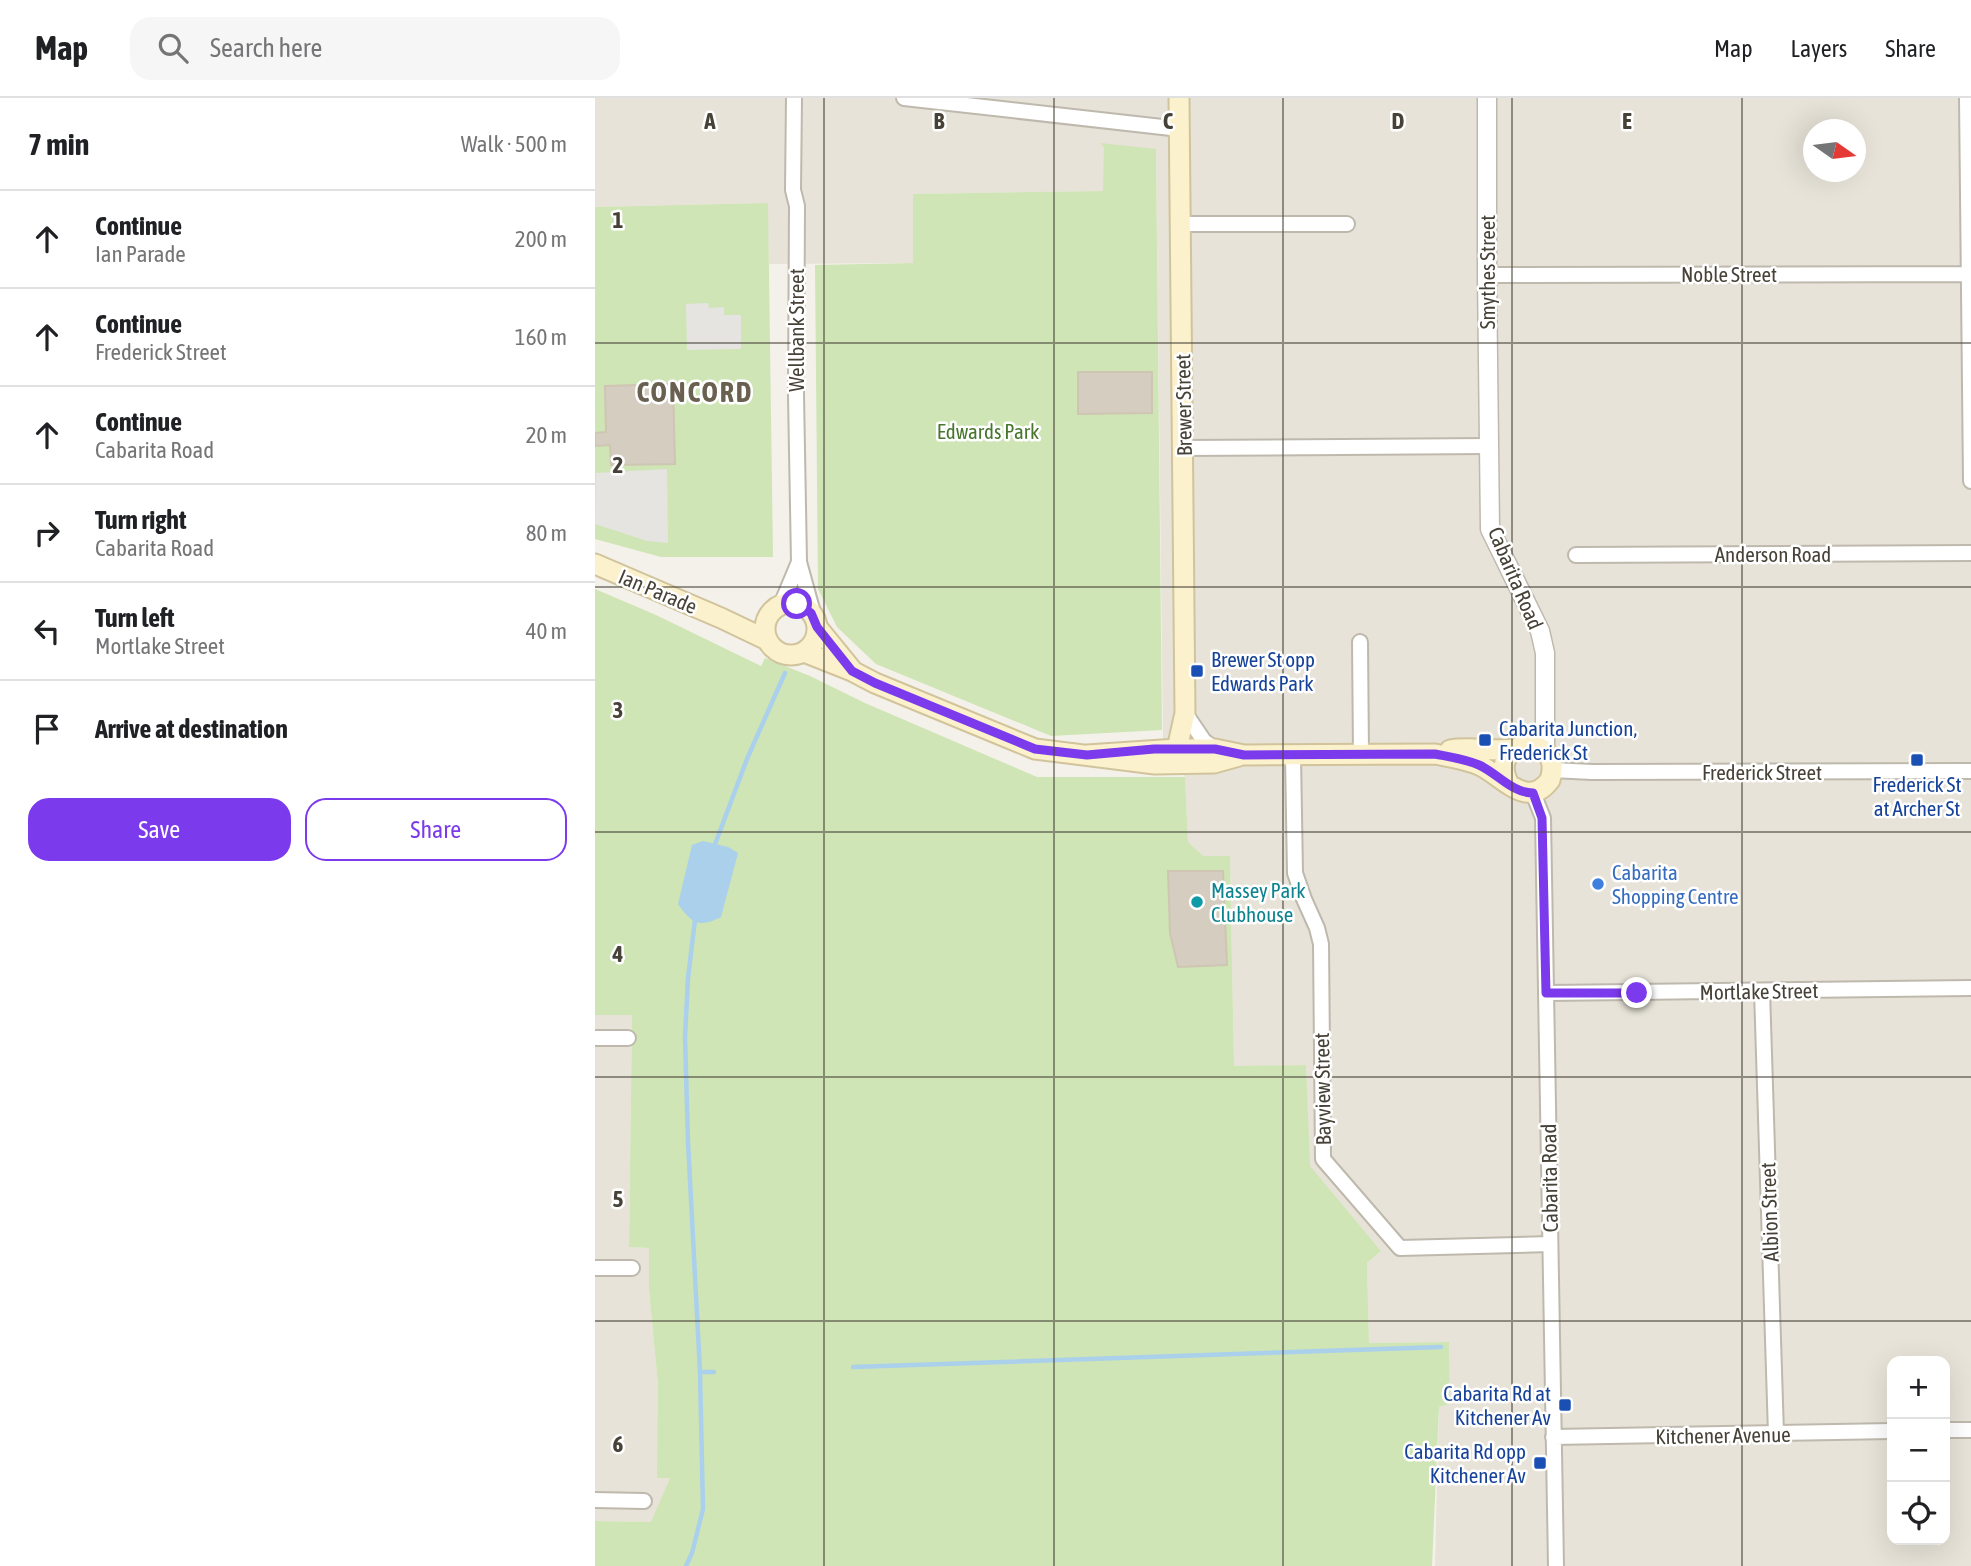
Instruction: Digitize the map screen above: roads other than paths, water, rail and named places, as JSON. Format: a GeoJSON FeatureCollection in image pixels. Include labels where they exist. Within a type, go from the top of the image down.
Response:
{"type":"FeatureCollection","features":[{"type":"Feature","properties":{"kind":"main road","name":"Brewer Street"},"geometry":{"type":"LineString","coordinates":[[1178,749],[1185,713],[1179,98]]}},
{"type":"Feature","properties":{"kind":"main road","name":"Ian Parade"},"geometry":{"type":"LineString","coordinates":[[595,564],[767,640]]}},
{"type":"Feature","properties":{"kind":"main road"},"geometry":{"type":"LineString","coordinates":[[816,623],[814,641],[804,652],[796,655],[779,653],[771,648],[767,640],[765,623],[775,610],[797,604],[811,613],[852,671]]}},
{"type":"Feature","properties":{"kind":"main road","name":"Ian Parade"},"geometry":{"type":"LineString","coordinates":[[721,618],[775,610]]}},
{"type":"Feature","properties":{"kind":"main road"},"geometry":{"type":"LineString","coordinates":[[804,652],[1035,749],[1155,764],[1208,756]]}},
{"type":"Feature","properties":{"kind":"main road"},"geometry":{"type":"LineString","coordinates":[[1087,755],[1178,749],[1208,756],[1214,763],[1244,755],[1435,754],[1479,765],[1520,791],[1533,793],[1546,785],[1549,761],[1532,745],[1499,751],[1454,749],[1435,754]]}},
{"type":"Feature","properties":{"kind":"main road"},"geometry":{"type":"LineString","coordinates":[[1509,784],[1505,762],[1514,749]]}},
{"type":"Feature","properties":{"kind":"street","name":"Wellbank Street"},"geometry":{"type":"LineString","coordinates":[[794,98],[799,562],[816,623]]}},
{"type":"Feature","properties":{"kind":"street"},"geometry":{"type":"LineString","coordinates":[[904,98],[1179,129]]}},
{"type":"Feature","properties":{"kind":"street","name":"Smythes Street"},"geometry":{"type":"LineString","coordinates":[[1487,98],[1489,446]]}},
{"type":"Feature","properties":{"kind":"street"},"geometry":{"type":"LineString","coordinates":[[1967,98],[1971,481]]}},
{"type":"Feature","properties":{"kind":"street"},"geometry":{"type":"LineString","coordinates":[[1181,224],[1347,224]]}},
{"type":"Feature","properties":{"kind":"street","name":"Noble Street"},"geometry":{"type":"LineString","coordinates":[[1487,275],[1970,274]]}},
{"type":"Feature","properties":{"kind":"street"},"geometry":{"type":"LineString","coordinates":[[1183,448],[1489,446]]}},
{"type":"Feature","properties":{"kind":"street","name":"Cabarita Road"},"geometry":{"type":"LineString","coordinates":[[1489,446],[1490,529],[1540,631],[1545,653],[1549,761]]}},
{"type":"Feature","properties":{"kind":"street","name":"Anderson Road"},"geometry":{"type":"LineString","coordinates":[[1576,555],[1971,553]]}},
{"type":"Feature","properties":{"kind":"street","name":"Wellbank Street"},"geometry":{"type":"LineString","coordinates":[[775,610],[799,562]]}},
{"type":"Feature","properties":{"kind":"street"},"geometry":{"type":"LineString","coordinates":[[1360,642],[1361,754]]}},
{"type":"Feature","properties":{"kind":"street"},"geometry":{"type":"LineString","coordinates":[[1185,713],[1203,741],[1208,756]]}},
{"type":"Feature","properties":{"kind":"street","name":"Bayview Street"},"geometry":{"type":"LineString","coordinates":[[1293,755],[1296,873],[1321,944],[1323,1159],[1400,1248],[1550,1244]]}},
{"type":"Feature","properties":{"kind":"street","name":"Frederick Street"},"geometry":{"type":"LineString","coordinates":[[1549,761],[1584,772],[1971,771]]}},
{"type":"Feature","properties":{"kind":"street","name":"Cabarita Road"},"geometry":{"type":"LineString","coordinates":[[1533,793],[1542,818],[1556,1566]]}},
{"type":"Feature","properties":{"kind":"street","name":"Mortlake Street"},"geometry":{"type":"LineString","coordinates":[[1546,993],[1971,988]]}},
{"type":"Feature","properties":{"kind":"street","name":"Albion Street"},"geometry":{"type":"LineString","coordinates":[[1762,991],[1776,1434]]}},
{"type":"Feature","properties":{"kind":"street"},"geometry":{"type":"LineString","coordinates":[[595,1038],[628,1038]]}},
{"type":"Feature","properties":{"kind":"street"},"geometry":{"type":"LineString","coordinates":[[595,1268],[632,1268]]}},
{"type":"Feature","properties":{"kind":"street"},"geometry":{"type":"LineString","coordinates":[[1950,1430],[1971,1430]]}},
{"type":"Feature","properties":{"kind":"street","name":"Kitchener Avenue"},"geometry":{"type":"LineString","coordinates":[[1553,1437],[1887,1431]]}},
{"type":"Feature","properties":{"kind":"street"},"geometry":{"type":"LineString","coordinates":[[595,1500],[644,1500]]}},
{"type":"Feature","properties":{"kind":"water"},"geometry":{"type":"Polygon","coordinates":[[[703,841],[728,847],[738,853],[721,917],[701,923],[692,920],[678,904],[692,845],[703,841]]]}},
{"type":"Feature","properties":{"kind":"waterway"},"geometry":{"type":"LineString","coordinates":[[714,847],[747,759],[785,673]]}},
{"type":"Feature","properties":{"kind":"waterway"},"geometry":{"type":"LineString","coordinates":[[686,1566],[703,1509],[700,1372],[685,1037],[695,920]]}},
{"type":"Feature","properties":{"kind":"waterway"},"geometry":{"type":"LineString","coordinates":[[853,1367],[1441,1347]]}},
{"type":"Feature","properties":{"kind":"waterway"},"geometry":{"type":"LineString","coordinates":[[700,1372],[714,1372]]}},
{"type":"Feature","properties":{"kind":"place","name":"Brewer St opp Edwards Park"},"geometry":{"type":"Point","coordinates":[1197,671]}},
{"type":"Feature","properties":{"kind":"place","name":"Cabarita Junction, Frederick St"},"geometry":{"type":"Point","coordinates":[1485,740]}},
{"type":"Feature","properties":{"kind":"place","name":"Frederick St at Archer St"},"geometry":{"type":"Point","coordinates":[1917,760]}},
{"type":"Feature","properties":{"kind":"place","name":"Cabarita Shopping Centre"},"geometry":{"type":"Point","coordinates":[1598,884]}},
{"type":"Feature","properties":{"kind":"place","name":"Massey Park Clubhouse"},"geometry":{"type":"Point","coordinates":[1197,902]}},
{"type":"Feature","properties":{"kind":"place","name":"Cabarita Rd at Kitchener Av"},"geometry":{"type":"Point","coordinates":[1565,1405]}},
{"type":"Feature","properties":{"kind":"place","name":"Cabarita Rd opp Kitchener Av"},"geometry":{"type":"Point","coordinates":[1540,1463]}},
{"type":"Feature","properties":{"kind":"district","name":"CONCORD"},"geometry":{"type":"Point","coordinates":[695,392]}},
{"type":"Feature","properties":{"kind":"park label","name":"Edwards Park"},"geometry":{"type":"Point","coordinates":[988,431]}}]}
